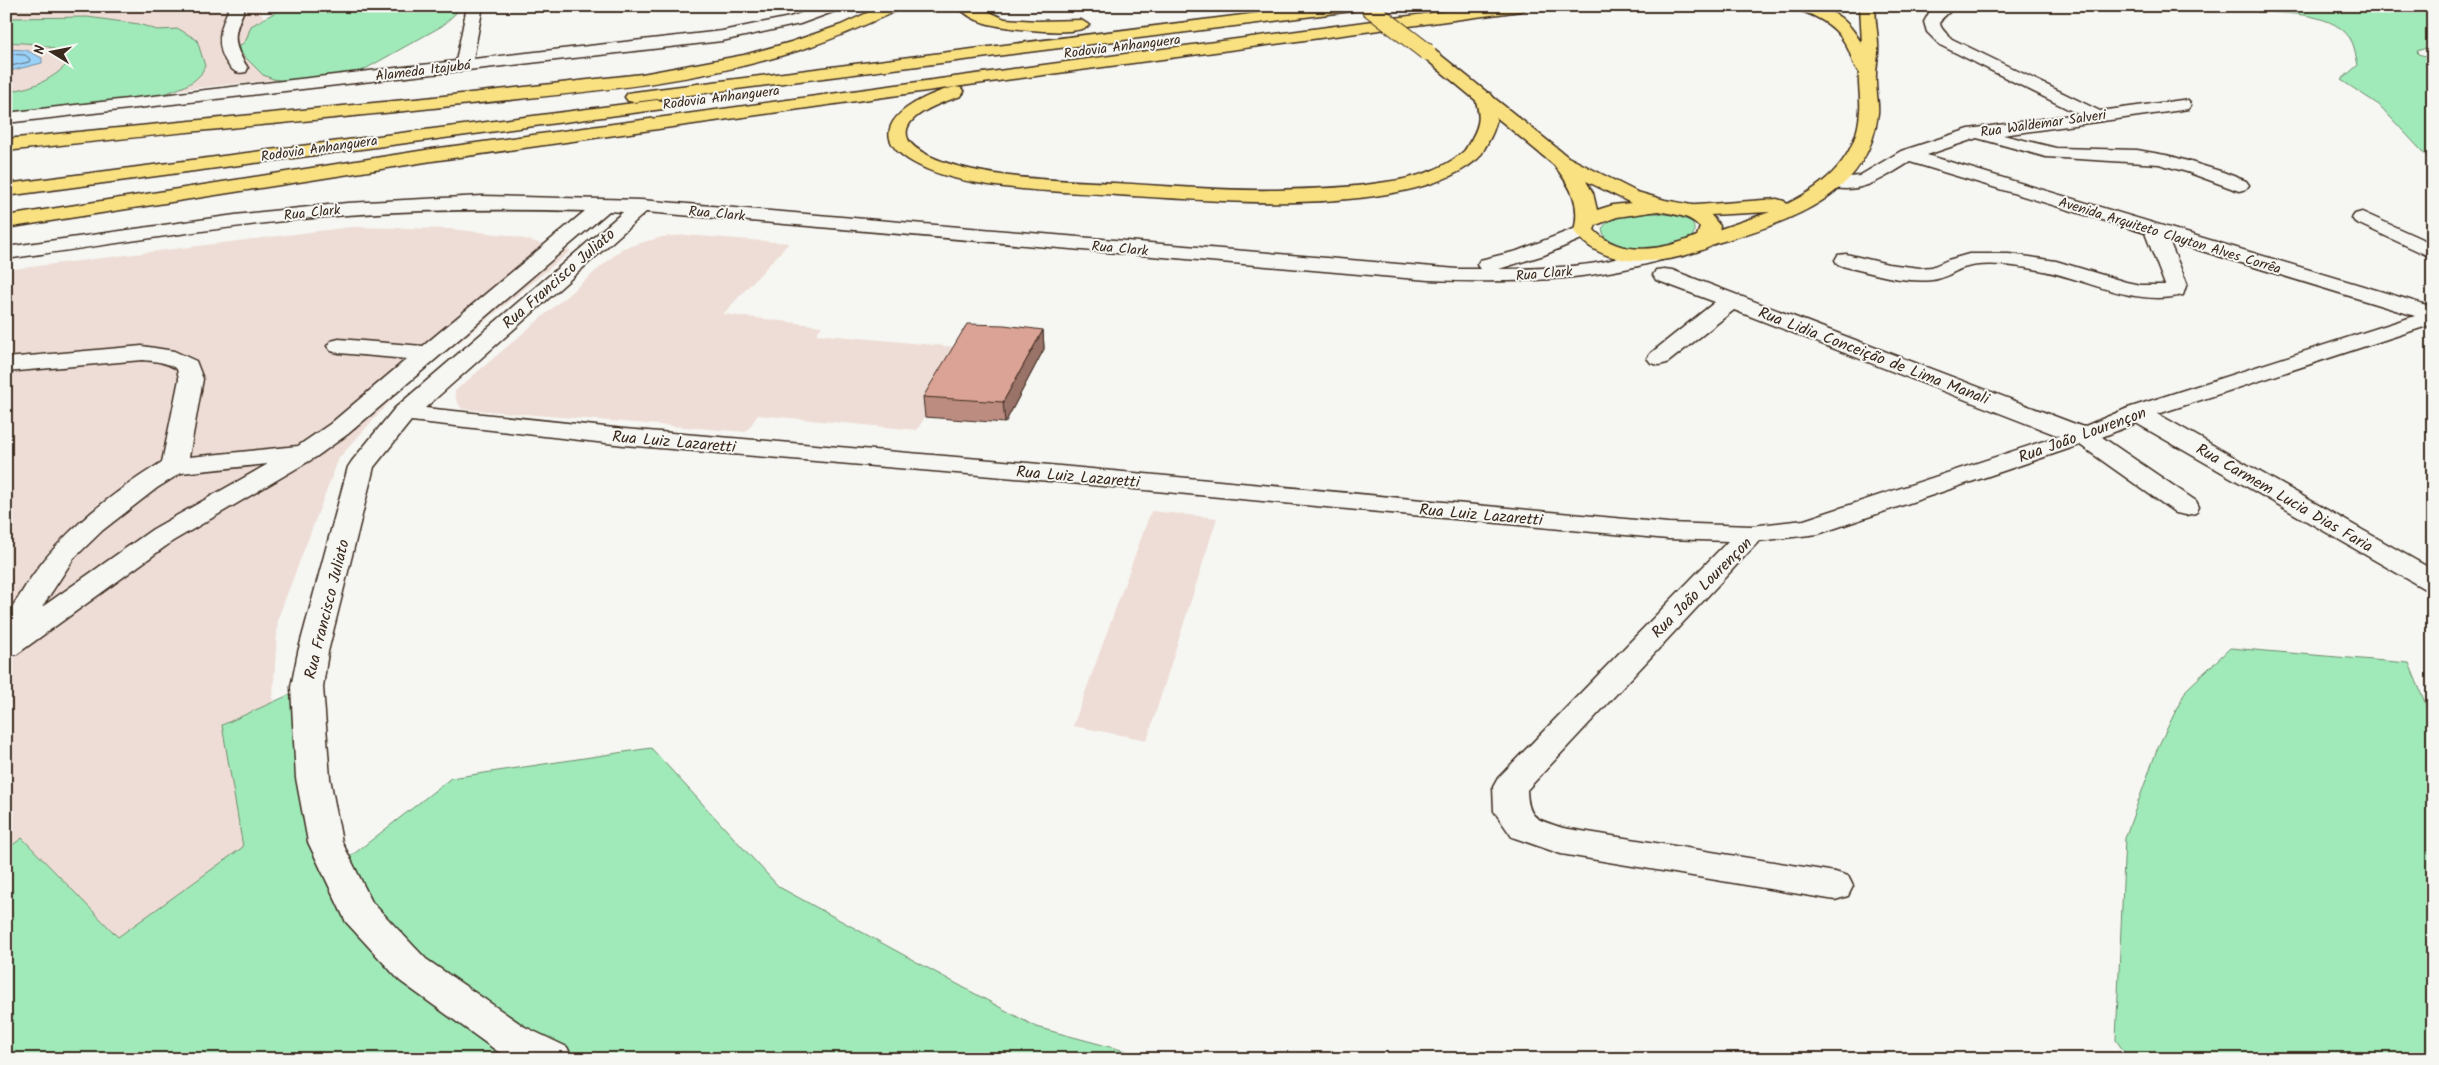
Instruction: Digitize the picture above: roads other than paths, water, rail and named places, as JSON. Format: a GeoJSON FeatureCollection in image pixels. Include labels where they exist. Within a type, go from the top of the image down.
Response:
{"type":"FeatureCollection","features":[{"type":"Feature","properties":{"kind":"main road"},"geometry":{"type":"LineString","coordinates":[[6,145],[366,110],[608,84],[670,75],[726,65],[793,48],[834,34],[895,6]]}},
{"type":"Feature","properties":{"kind":"main road"},"geometry":{"type":"LineString","coordinates":[[966,6],[979,15],[995,20],[1046,26],[1328,6]]}},
{"type":"Feature","properties":{"kind":"main road","name":"Rodovia Anhanguera"},"geometry":{"type":"LineString","coordinates":[[6,177],[1352,6]]}},
{"type":"Feature","properties":{"kind":"main road"},"geometry":{"type":"LineString","coordinates":[[1368,6],[1484,96],[1561,161],[1583,189],[1587,199],[1585,227],[1588,238],[1602,246],[1661,265],[1689,248],[1707,240],[1756,224],[1816,198],[1837,184],[1857,157],[1867,137],[1870,112],[1867,81],[1870,47],[1868,6]]}},
{"type":"Feature","properties":{"kind":"main road","name":"Rodovia Anhanguera"},"geometry":{"type":"LineString","coordinates":[[6,190],[374,141],[1435,6]]}},
{"type":"Feature","properties":{"kind":"main road"},"geometry":{"type":"LineString","coordinates":[[6,222],[164,200],[428,156],[1521,6]]}},
{"type":"Feature","properties":{"kind":"main road"},"geometry":{"type":"LineString","coordinates":[[1492,10],[1534,6]]}},
{"type":"Feature","properties":{"kind":"main road"},"geometry":{"type":"LineString","coordinates":[[1801,6],[1824,14],[1846,30],[1857,48],[1867,81]]}},
{"type":"Feature","properties":{"kind":"main road"},"geometry":{"type":"LineString","coordinates":[[1088,64],[966,89],[938,98],[905,116],[900,123],[898,136],[907,150],[931,164],[993,179],[1245,196],[1330,195],[1380,190],[1416,182],[1461,162],[1480,144],[1486,134],[1488,120],[1484,96]]}},
{"type":"Feature","properties":{"kind":"main road"},"geometry":{"type":"LineString","coordinates":[[1561,161],[1604,184],[1663,206],[1690,210],[1741,209],[1816,198]]}},
{"type":"Feature","properties":{"kind":"main road"},"geometry":{"type":"LineString","coordinates":[[1585,227],[1613,212],[1663,206]]}},
{"type":"Feature","properties":{"kind":"main road"},"geometry":{"type":"LineString","coordinates":[[1690,210],[1703,218],[1710,226],[1707,240]]}},
{"type":"Feature","properties":{"kind":"street"},"geometry":{"type":"LineString","coordinates":[[238,6],[226,44],[231,59],[240,68]]}},
{"type":"Feature","properties":{"kind":"street"},"geometry":{"type":"LineString","coordinates":[[464,66],[475,6]]}},
{"type":"Feature","properties":{"kind":"street","name":"Alameda Itajubá"},"geometry":{"type":"LineString","coordinates":[[6,118],[722,36],[794,21],[836,6]]}},
{"type":"Feature","properties":{"kind":"street"},"geometry":{"type":"LineString","coordinates":[[1947,6],[1935,14],[1932,22],[1935,32],[1946,42],[2095,115]]}},
{"type":"Feature","properties":{"kind":"street","name":"Rua Waldemar Salveri"},"geometry":{"type":"LineString","coordinates":[[1837,184],[1864,181],[1908,155],[1976,133],[2095,115],[2182,105]]}},
{"type":"Feature","properties":{"kind":"street"},"geometry":{"type":"LineString","coordinates":[[1976,133],[2038,150],[2066,154],[2147,157],[2172,161],[2207,170],[2239,186]]}},
{"type":"Feature","properties":{"kind":"street","name":"Avenida Arquiteto Clayton Alves Corrêa"},"geometry":{"type":"LineString","coordinates":[[1908,155],[2433,315]]}},
{"type":"Feature","properties":{"kind":"street","name":"Rua Clark"},"geometry":{"type":"LineString","coordinates":[[6,253],[235,221],[347,208],[482,202],[642,206],[1428,274],[1526,276],[1615,266],[1661,265]]}},
{"type":"Feature","properties":{"kind":"street"},"geometry":{"type":"LineString","coordinates":[[6,645],[163,536],[307,452],[362,410],[604,206]]}},
{"type":"Feature","properties":{"kind":"street","name":"Rua Francisco Juliato"},"geometry":{"type":"LineString","coordinates":[[553,1059],[511,1039],[413,970],[359,912],[326,842],[313,778],[307,687],[313,652],[361,467],[404,413],[642,206]]}},
{"type":"Feature","properties":{"kind":"street"},"geometry":{"type":"LineString","coordinates":[[2362,218],[2433,252]]}},
{"type":"Feature","properties":{"kind":"street","name":"Rua Clark"},"geometry":{"type":"LineString","coordinates":[[1428,274],[1510,262],[1585,227]]}},
{"type":"Feature","properties":{"kind":"street"},"geometry":{"type":"LineString","coordinates":[[1846,260],[1912,275],[1935,274],[1966,262],[2010,261],[2041,264],[2146,294],[2175,290],[2176,283],[2154,230]]}},
{"type":"Feature","properties":{"kind":"street","name":"Rua Lidia Conceição de Lima Manali"},"geometry":{"type":"LineString","coordinates":[[1661,265],[1732,300],[2083,436],[2186,507]]}},
{"type":"Feature","properties":{"kind":"street"},"geometry":{"type":"LineString","coordinates":[[1659,358],[1732,300]]}},
{"type":"Feature","properties":{"kind":"street","name":"Rua João Lourençon"},"geometry":{"type":"LineString","coordinates":[[1835,886],[1561,841],[1524,828],[1510,811],[1510,787],[1752,534],[1808,528],[2083,436],[2137,413],[2433,315]]}},
{"type":"Feature","properties":{"kind":"street"},"geometry":{"type":"LineString","coordinates":[[339,346],[428,354]]}},
{"type":"Feature","properties":{"kind":"street"},"geometry":{"type":"LineString","coordinates":[[6,365],[142,353],[164,354],[177,358],[188,366],[191,379],[174,466]]}},
{"type":"Feature","properties":{"kind":"street","name":"Rua Luiz Lazaretti"},"geometry":{"type":"LineString","coordinates":[[404,413],[624,437],[1028,471],[1668,531],[1752,534]]}},
{"type":"Feature","properties":{"kind":"street","name":"Rua Carmem Lucia Dias Faria"},"geometry":{"type":"LineString","coordinates":[[2137,413],[2433,582]]}},
{"type":"Feature","properties":{"kind":"street"},"geometry":{"type":"LineString","coordinates":[[6,645],[40,585],[64,552],[93,524],[148,482],[174,466],[307,452]]}},
{"type":"Feature","properties":{"kind":"water"},"geometry":{"type":"Polygon","coordinates":[[[6,49],[26,50],[42,58],[42,63],[6,72],[6,49]]]}}]}
